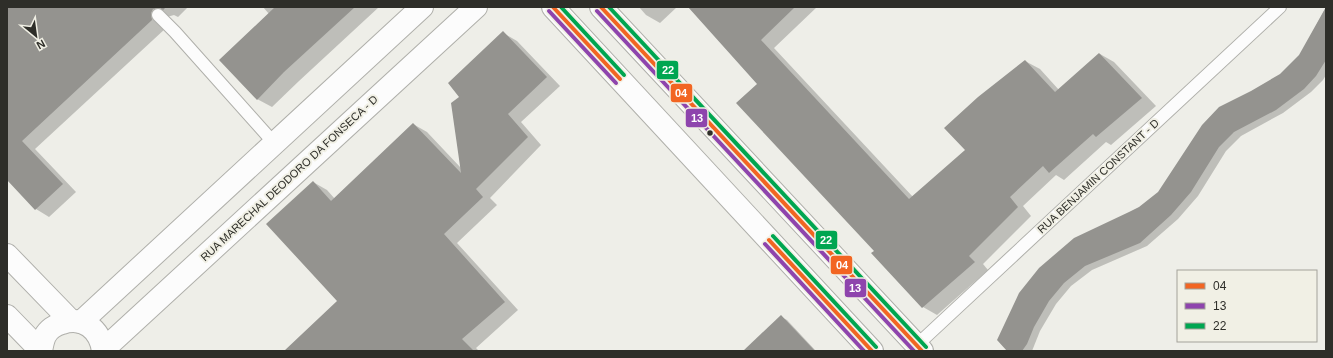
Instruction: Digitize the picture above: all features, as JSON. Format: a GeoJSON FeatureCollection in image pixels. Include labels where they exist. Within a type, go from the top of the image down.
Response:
{"type":"FeatureCollection","features":[{"type":"Feature","properties":{"kind":"street"},"geometry":{"type":"LineString","coordinates":[[41,351],[45,336],[55,325],[75,321],[274,143],[422,7]]}},
{"type":"Feature","properties":{"kind":"street","name":"RUA MARECHAL DEODORO DA FONSECA - D"},"geometry":{"type":"LineString","coordinates":[[103,350],[476,7]]}},
{"type":"Feature","properties":{"kind":"street"},"geometry":{"type":"LineString","coordinates":[[553,7],[872,351]]}},
{"type":"Feature","properties":{"kind":"street"},"geometry":{"type":"LineString","coordinates":[[601,7],[919,348]]}},
{"type":"Feature","properties":{"kind":"street"},"geometry":{"type":"LineString","coordinates":[[7,255],[75,321],[92,327],[100,337],[103,350]]}},
{"type":"Feature","properties":{"kind":"street"},"geometry":{"type":"LineString","coordinates":[[7,316],[41,351]]}},
{"type":"Feature","properties":{"kind":"lane","name":"RUA BENJAMIN CONSTANT - D"},"geometry":{"type":"LineString","coordinates":[[919,348],[1280,7]]}},
{"type":"Feature","properties":{"kind":"lane"},"geometry":{"type":"LineString","coordinates":[[158,15],[274,143]]}},
{"type":"Feature","properties":{"kind":"building"},"geometry":{"type":"Polygon","coordinates":[[[7,7],[166,7],[163,10],[160,8],[153,9],[151,13],[152,20],[22,141],[63,184],[35,210],[7,180],[7,7]]]}},
{"type":"Feature","properties":{"kind":"building"},"geometry":{"type":"Polygon","coordinates":[[[275,7],[355,7],[284,72],[257,100],[219,60],[275,7]]]}},
{"type":"Feature","properties":{"kind":"building"},"geometry":{"type":"Polygon","coordinates":[[[688,7],[795,7],[761,40],[909,199],[965,150],[944,128],[978,97],[1025,60],[1055,92],[1099,53],[1142,98],[1096,137],[1093,134],[1049,173],[1043,166],[1010,197],[1018,207],[969,256],[975,262],[922,308],[871,253],[874,251],[736,103],[757,84],[688,7]]]}},
{"type":"Feature","properties":{"kind":"building"},"geometry":{"type":"Polygon","coordinates":[[[1326,7],[1326,60],[1316,76],[1304,89],[1276,110],[1234,132],[1219,147],[1191,192],[1171,215],[1140,243],[1085,266],[1064,283],[1049,301],[1022,351],[1007,351],[997,340],[1019,293],[1039,268],[1074,238],[1139,207],[1158,192],[1202,125],[1219,107],[1280,74],[1299,55],[1326,7]]]}},
{"type":"Feature","properties":{"kind":"building"},"geometry":{"type":"Polygon","coordinates":[[[503,31],[547,77],[508,114],[528,137],[476,189],[483,197],[444,234],[505,302],[462,339],[474,351],[284,351],[337,301],[266,224],[313,181],[331,201],[413,123],[461,173],[451,103],[459,97],[448,83],[503,31]]]}},
{"type":"Feature","properties":{"kind":"building"},"geometry":{"type":"Polygon","coordinates":[[[781,315],[815,351],[743,351],[781,315]]]}},
{"type":"Feature","properties":{"kind":"transit line","name":"04"},"geometry":{"type":"LineString","coordinates":[[553,7],[620,79]]}},
{"type":"Feature","properties":{"kind":"transit line","name":"22"},"geometry":{"type":"LineString","coordinates":[[561,7],[624,75]]}},
{"type":"Feature","properties":{"kind":"transit line","name":"04"},"geometry":{"type":"LineString","coordinates":[[601,7],[922,351]]}},
{"type":"Feature","properties":{"kind":"transit line","name":"22"},"geometry":{"type":"LineString","coordinates":[[609,7],[926,347]]}},
{"type":"Feature","properties":{"kind":"transit line","name":"13"},"geometry":{"type":"LineString","coordinates":[[549,11],[616,83]]}},
{"type":"Feature","properties":{"kind":"transit line","name":"13"},"geometry":{"type":"LineString","coordinates":[[597,11],[914,351]]}},
{"type":"Feature","properties":{"kind":"transit line","name":"22"},"geometry":{"type":"LineString","coordinates":[[773,236],[876,347]]}},
{"type":"Feature","properties":{"kind":"transit line","name":"04"},"geometry":{"type":"LineString","coordinates":[[769,240],[872,351]]}},
{"type":"Feature","properties":{"kind":"transit line","name":"13"},"geometry":{"type":"LineString","coordinates":[[765,244],[864,351]]}}]}
